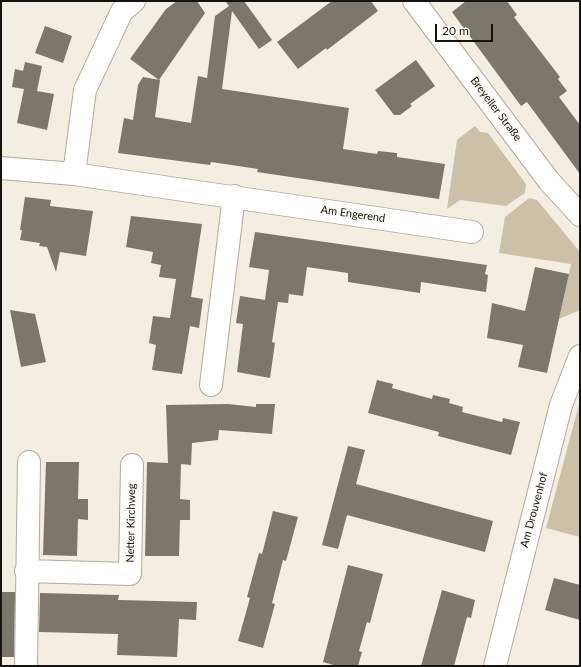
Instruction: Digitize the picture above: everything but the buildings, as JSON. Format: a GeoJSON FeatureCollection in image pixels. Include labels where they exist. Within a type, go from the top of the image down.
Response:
{"type":"FeatureCollection","features":[{"type":"Feature","properties":{"kind":"street"},"geometry":{"type":"LineString","coordinates":[[74,174],[85,90],[122,12],[134,1]]}},
{"type":"Feature","properties":{"kind":"street","name":"Breyeller Straße"},"geometry":{"type":"LineString","coordinates":[[414,1],[549,181],[580,215]]}},
{"type":"Feature","properties":{"kind":"street","name":"Am Engerend"},"geometry":{"type":"LineString","coordinates":[[1,168],[74,174],[234,196],[472,232]]}},
{"type":"Feature","properties":{"kind":"street"},"geometry":{"type":"LineString","coordinates":[[211,385],[234,196]]}},
{"type":"Feature","properties":{"kind":"street","name":"Am Drouvenhof"},"geometry":{"type":"LineString","coordinates":[[495,666],[560,405],[580,356]]}},
{"type":"Feature","properties":{"kind":"street"},"geometry":{"type":"LineString","coordinates":[[26,666],[26,571],[29,462]]}},
{"type":"Feature","properties":{"kind":"street","name":"Netter Kirchweg"},"geometry":{"type":"LineString","coordinates":[[26,571],[130,574],[132,464]]}},
{"type":"Feature","properties":{"kind":"shaded area"},"geometry":{"type":"Polygon","coordinates":[[[475,126],[480,132],[488,133],[526,184],[525,193],[506,206],[460,200],[447,209],[457,140],[475,126]]]}},
{"type":"Feature","properties":{"kind":"shaded area"},"geometry":{"type":"Polygon","coordinates":[[[529,198],[537,200],[580,252],[580,310],[559,319],[571,264],[499,253],[505,217],[529,198]]]}},
{"type":"Feature","properties":{"kind":"shaded area"},"geometry":{"type":"Polygon","coordinates":[[[580,401],[580,537],[546,528],[580,401]]]}}]}
